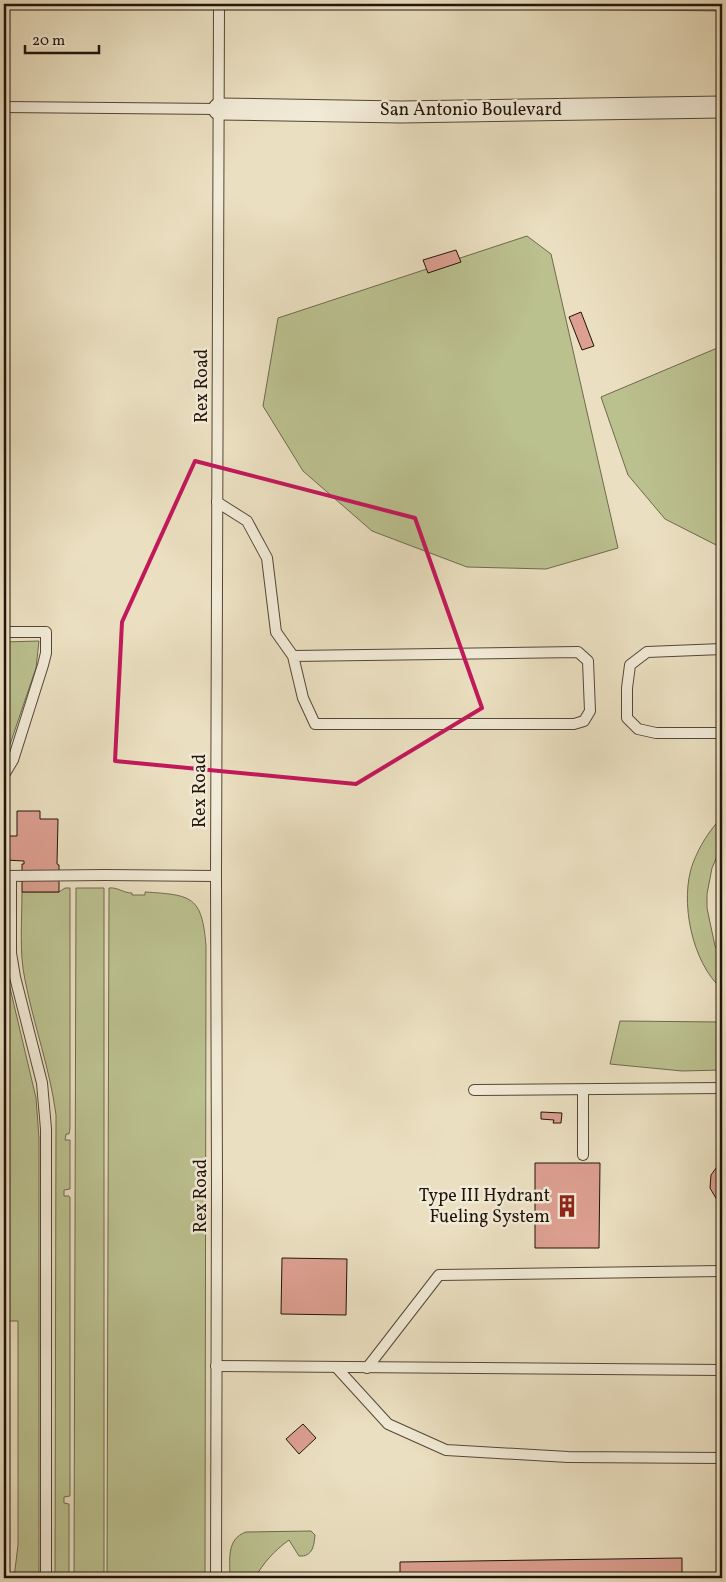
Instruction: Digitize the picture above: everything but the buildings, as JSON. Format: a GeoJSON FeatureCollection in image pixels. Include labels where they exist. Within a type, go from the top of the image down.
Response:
{"type":"FeatureCollection","features":[{"type":"Feature","properties":{"kind":"street","name":"San Antonio Boulevard"},"geometry":{"type":"LineString","coordinates":[[219,109],[401,112],[722,108]]}},
{"type":"Feature","properties":{"kind":"lane","name":"Rex Road"},"geometry":{"type":"LineString","coordinates":[[216,1578],[219,4]]}},
{"type":"Feature","properties":{"kind":"lane"},"geometry":{"type":"LineString","coordinates":[[4,107],[219,109]]}},
{"type":"Feature","properties":{"kind":"lane"},"geometry":{"type":"LineString","coordinates":[[217,502],[247,521],[267,558],[276,632],[293,656],[303,698],[315,724],[574,724],[584,721],[590,711],[588,661],[578,652],[293,656]]}},
{"type":"Feature","properties":{"kind":"lane"},"geometry":{"type":"LineString","coordinates":[[4,632],[46,632],[46,653],[13,760],[4,775]]}},
{"type":"Feature","properties":{"kind":"lane"},"geometry":{"type":"LineString","coordinates":[[722,649],[647,652],[630,666],[627,688],[627,718],[638,729],[656,733],[722,733]]}},
{"type":"Feature","properties":{"kind":"lane"},"geometry":{"type":"LineString","coordinates":[[46,1578],[46,1129],[42,1083],[14,977],[7,876],[105,874],[216,876]]}},
{"type":"Feature","properties":{"kind":"lane"},"geometry":{"type":"LineString","coordinates":[[474,1090],[722,1088]]}},
{"type":"Feature","properties":{"kind":"lane"},"geometry":{"type":"LineString","coordinates":[[583,1090],[583,1155]]}},
{"type":"Feature","properties":{"kind":"lane"},"geometry":{"type":"LineString","coordinates":[[367,1368],[438,1275],[722,1271]]}},
{"type":"Feature","properties":{"kind":"lane"},"geometry":{"type":"LineString","coordinates":[[216,1366],[722,1370]]}},
{"type":"Feature","properties":{"kind":"lane"},"geometry":{"type":"LineString","coordinates":[[336,1367],[388,1424],[446,1450],[568,1458],[722,1458]]}},
{"type":"Feature","properties":{"kind":"highlighted area"},"geometry":{"type":"Polygon","coordinates":[[[195,461],[415,518],[482,708],[356,784],[115,761],[122,622],[195,461]]]}},
{"type":"Feature","properties":{"kind":"green space"},"geometry":{"type":"Polygon","coordinates":[[[287,4],[722,4],[722,11],[287,6],[287,4]]]}},
{"type":"Feature","properties":{"kind":"green space"},"geometry":{"type":"Polygon","coordinates":[[[527,236],[551,254],[618,548],[546,569],[467,567],[372,531],[303,471],[263,406],[278,318],[527,236]]]}},
{"type":"Feature","properties":{"kind":"green space"},"geometry":{"type":"Polygon","coordinates":[[[722,346],[722,548],[665,519],[628,475],[601,397],[722,346]]]}},
{"type":"Feature","properties":{"kind":"green space"},"geometry":{"type":"Polygon","coordinates":[[[39,641],[36,668],[4,762],[4,642],[39,641]]]}},
{"type":"Feature","properties":{"kind":"green space"},"geometry":{"type":"Polygon","coordinates":[[[722,817],[722,845],[712,868],[707,894],[707,908],[715,946],[722,959],[722,989],[703,964],[696,947],[691,930],[687,895],[689,878],[696,856],[705,839],[722,817]]]}},
{"type":"Feature","properties":{"kind":"green space"},"geometry":{"type":"Polygon","coordinates":[[[65,888],[70,888],[70,1128],[65,1140],[70,1140],[70,1189],[64,1190],[64,1196],[69,1196],[70,1198],[70,1496],[64,1497],[64,1503],[69,1504],[69,1578],[55,1578],[56,1115],[50,1081],[25,980],[21,947],[21,925],[22,892],[59,892],[65,888]]]}},
{"type":"Feature","properties":{"kind":"green space"},"geometry":{"type":"Polygon","coordinates":[[[76,888],[104,888],[104,1578],[74,1578],[76,888]]]}},
{"type":"Feature","properties":{"kind":"green space"},"geometry":{"type":"Polygon","coordinates":[[[109,888],[132,893],[132,895],[145,895],[145,892],[184,897],[192,901],[197,908],[204,929],[206,946],[205,1578],[107,1578],[109,888]]]}},
{"type":"Feature","properties":{"kind":"green space"},"geometry":{"type":"Polygon","coordinates":[[[4,901],[6,910],[6,971],[36,1098],[39,1138],[39,1578],[14,1578],[18,1545],[18,1321],[4,1321],[4,901]]]}},
{"type":"Feature","properties":{"kind":"green space"},"geometry":{"type":"Polygon","coordinates":[[[620,1021],[722,1022],[722,1070],[682,1071],[610,1064],[620,1021]]]}},
{"type":"Feature","properties":{"kind":"green space"},"geometry":{"type":"Polygon","coordinates":[[[311,1531],[315,1535],[314,1543],[312,1550],[307,1555],[299,1556],[289,1540],[270,1557],[255,1578],[230,1578],[230,1551],[235,1540],[240,1535],[246,1532],[311,1531]]]}},
{"type":"Feature","properties":{"kind":"place","name":"Type III Hydrant Fueling System"},"geometry":{"type":"Point","coordinates":[567,1206]}}]}
